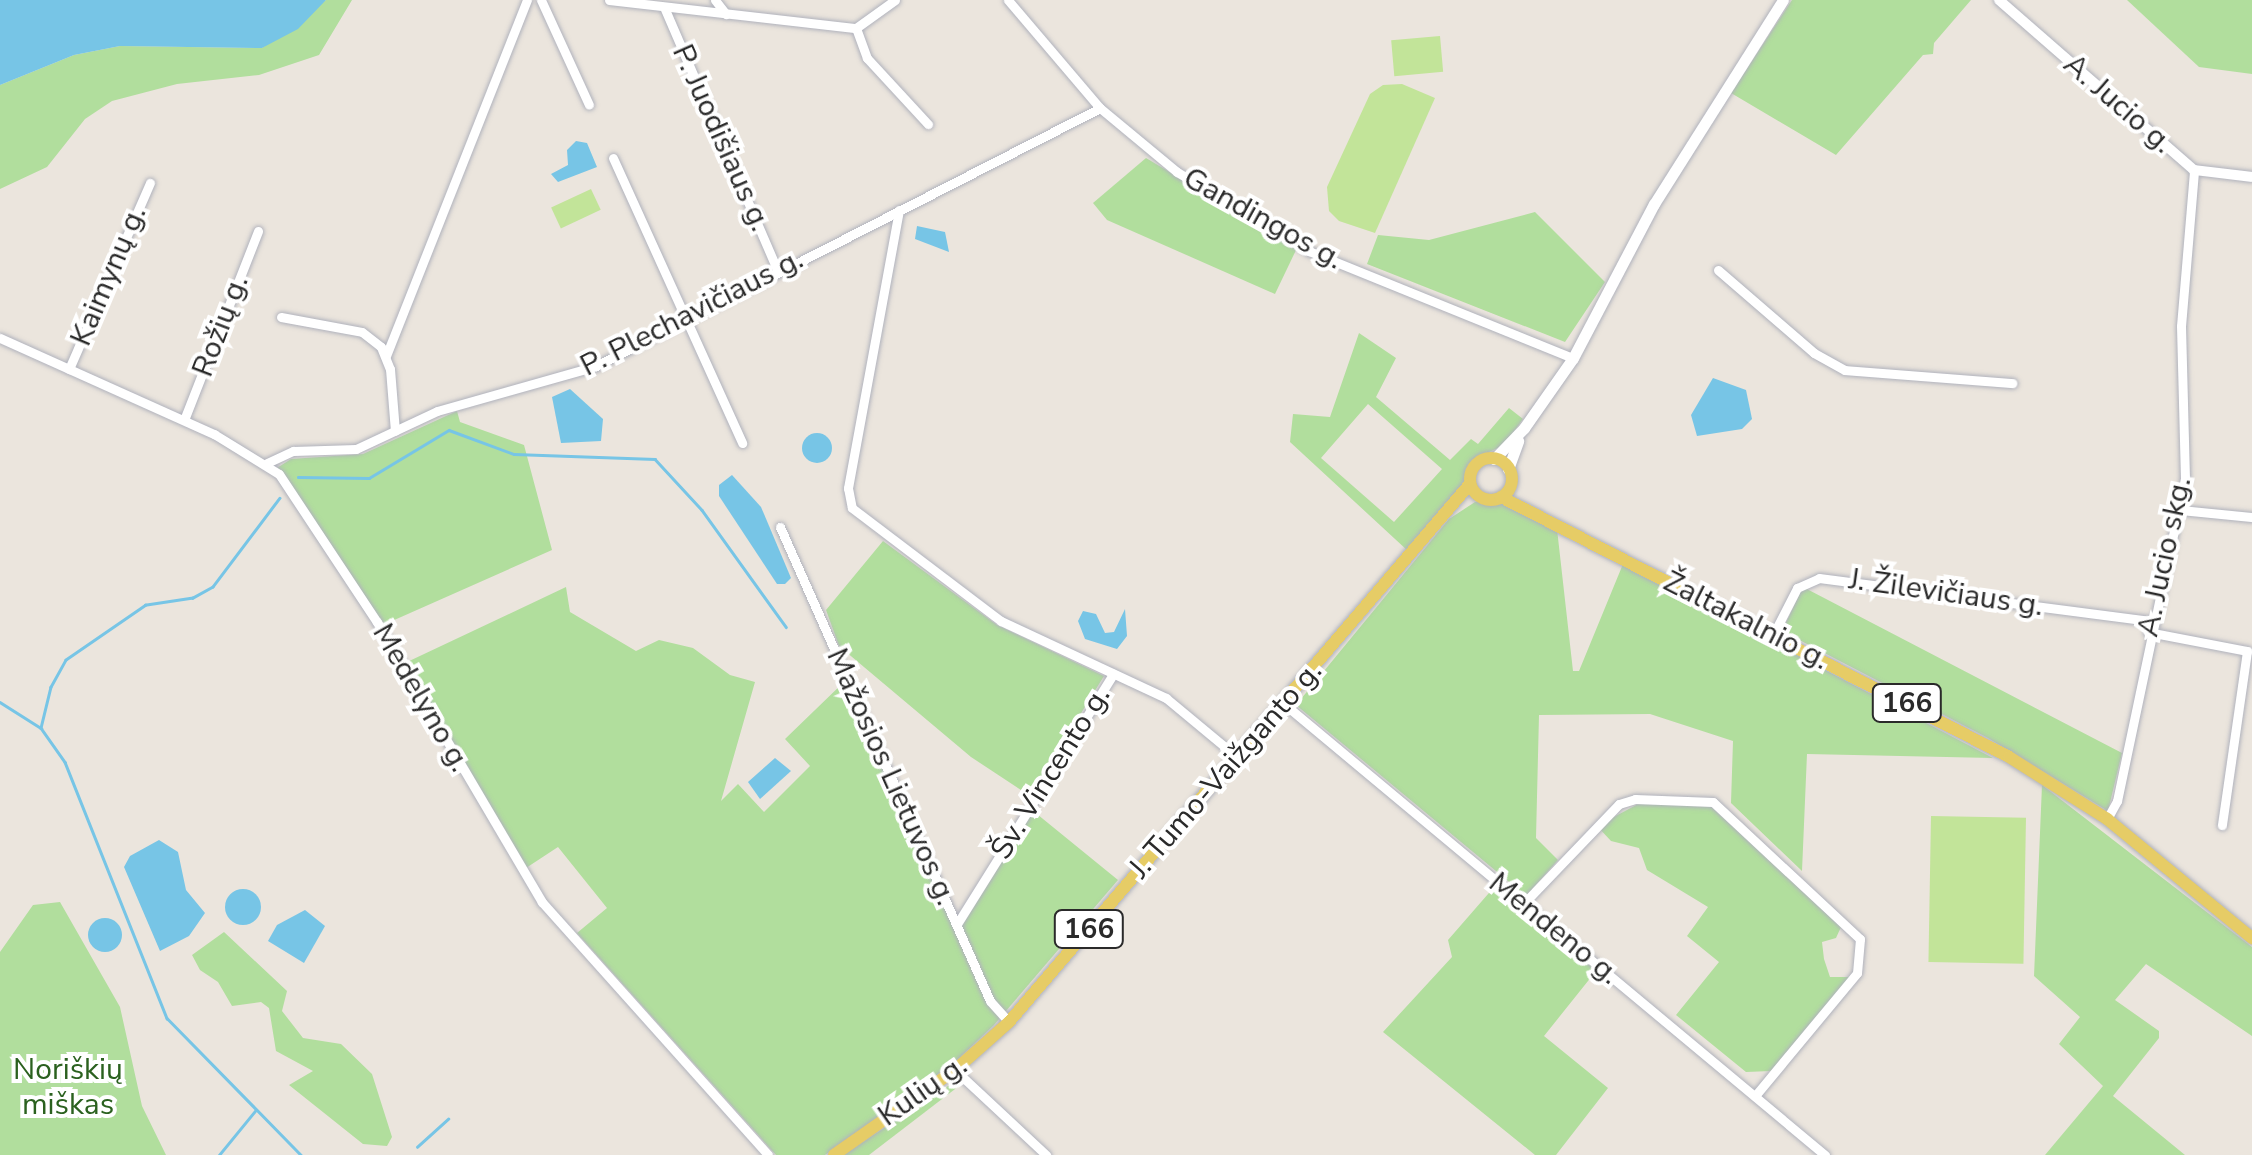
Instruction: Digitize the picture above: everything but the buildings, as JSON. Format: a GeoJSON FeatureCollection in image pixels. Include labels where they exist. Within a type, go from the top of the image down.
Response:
{"type":"FeatureCollection","features":[{"type":"Feature","properties":{"kind":"main road"},"geometry":{"type":"LineString","coordinates":[[1508,468],[1494,458],[1524,428],[1573,358],[1654,204],[1783,0]]}},
{"type":"Feature","properties":{"kind":"main road"},"geometry":{"type":"LineString","coordinates":[[1470,484],[1480,497],[1506,492],[1508,468],[1524,428]]}},
{"type":"Feature","properties":{"kind":"main road","name":"166"},"geometry":{"type":"LineString","coordinates":[[1470,484],[1474,466],[1494,458]]}},
{"type":"Feature","properties":{"kind":"main road","name":"J. Tumo-Vaižganto g."},"geometry":{"type":"LineString","coordinates":[[1008,1022],[1445,518],[1470,484]]}},
{"type":"Feature","properties":{"kind":"main road","name":"Žaltakalnio g."},"geometry":{"type":"LineString","coordinates":[[1506,492],[1534,511],[1972,736],[2107,819],[2252,938]]}},
{"type":"Feature","properties":{"kind":"main road","name":"J. Tumo-Vaižganto g."},"geometry":{"type":"LineString","coordinates":[[1445,518],[1480,497]]}},
{"type":"Feature","properties":{"kind":"main road","name":"Kulių g."},"geometry":{"type":"LineString","coordinates":[[834,1155],[955,1070],[1008,1022]]}},
{"type":"Feature","properties":{"kind":"street"},"geometry":{"type":"LineString","coordinates":[[395,430],[386,356],[527,0]]}},
{"type":"Feature","properties":{"kind":"street"},"geometry":{"type":"LineString","coordinates":[[541,0],[589,105]]}},
{"type":"Feature","properties":{"kind":"street"},"geometry":{"type":"LineString","coordinates":[[609,0],[856,28],[895,0]]}},
{"type":"Feature","properties":{"kind":"street"},"geometry":{"type":"LineString","coordinates":[[714,0],[726,14]]}},
{"type":"Feature","properties":{"kind":"street","name":"Gandingos g."},"geometry":{"type":"LineString","coordinates":[[1008,0],[1100,108],[1177,172],[1309,251],[1573,358]]}},
{"type":"Feature","properties":{"kind":"street","name":"A. Jucio g."},"geometry":{"type":"LineString","coordinates":[[1999,0],[2194,170],[2252,177]]}},
{"type":"Feature","properties":{"kind":"street","name":"P. Juodišiaus g."},"geometry":{"type":"LineString","coordinates":[[664,8],[778,269]]}},
{"type":"Feature","properties":{"kind":"street"},"geometry":{"type":"LineString","coordinates":[[856,28],[867,58],[928,124]]}},
{"type":"Feature","properties":{"kind":"street","name":"P. Plechavičiaus g."},"geometry":{"type":"LineString","coordinates":[[267,463],[293,451],[356,449],[437,412],[596,366],[778,269],[1100,108]]}},
{"type":"Feature","properties":{"kind":"street"},"geometry":{"type":"LineString","coordinates":[[613,158],[690,318],[742,443]]}},
{"type":"Feature","properties":{"kind":"street","name":"A. Jucio skg."},"geometry":{"type":"LineString","coordinates":[[2107,819],[2117,802],[2150,626],[2180,510],[2186,448],[2180,326],[2194,170]]}},
{"type":"Feature","properties":{"kind":"street","name":"Kaimynų g."},"geometry":{"type":"LineString","coordinates":[[69,369],[150,183]]}},
{"type":"Feature","properties":{"kind":"street"},"geometry":{"type":"LineString","coordinates":[[899,210],[848,500],[915,559],[1001,621],[1166,698],[1237,757]]}},
{"type":"Feature","properties":{"kind":"street","name":"Rožių g."},"geometry":{"type":"LineString","coordinates":[[184,420],[258,231]]}},
{"type":"Feature","properties":{"kind":"street"},"geometry":{"type":"LineString","coordinates":[[1718,270],[1814,352],[1845,370],[2012,383]]}},
{"type":"Feature","properties":{"kind":"street"},"geometry":{"type":"LineString","coordinates":[[281,316],[362,332],[386,356]]}},
{"type":"Feature","properties":{"kind":"street","name":"Medelyno g."},"geometry":{"type":"LineString","coordinates":[[0,338],[184,420],[267,463],[301,501],[377,622],[542,902],[768,1155]]}},
{"type":"Feature","properties":{"kind":"street"},"geometry":{"type":"LineString","coordinates":[[2180,510],[2252,518]]}},
{"type":"Feature","properties":{"kind":"street","name":"Mažosios Lietuvos g."},"geometry":{"type":"LineString","coordinates":[[780,527],[990,1002],[1008,1022]]}},
{"type":"Feature","properties":{"kind":"street","name":"J. Žilevičiaus g."},"geometry":{"type":"LineString","coordinates":[[1773,635],[1796,588],[1819,578],[2150,626],[2247,652],[2222,824]]}},
{"type":"Feature","properties":{"kind":"street","name":"Šv. Vincento g."},"geometry":{"type":"LineString","coordinates":[[958,924],[1113,674]]}},
{"type":"Feature","properties":{"kind":"street","name":"Mendeno g."},"geometry":{"type":"LineString","coordinates":[[1283,703],[1826,1155]]}},
{"type":"Feature","properties":{"kind":"street"},"geometry":{"type":"LineString","coordinates":[[1524,903],[1593,824],[1619,804],[1635,799],[1714,802],[1860,939],[1857,973],[1755,1096]]}},
{"type":"Feature","properties":{"kind":"street"},"geometry":{"type":"LineString","coordinates":[[955,1070],[1046,1155]]}},
{"type":"Feature","properties":{"kind":"green space"},"geometry":{"type":"Polygon","coordinates":[[[326,0],[352,0],[319,55],[259,75],[177,84],[112,101],[85,119],[47,167],[0,189],[0,85],[74,55],[120,46],[262,48],[326,0]]]}},
{"type":"Feature","properties":{"kind":"green space"},"geometry":{"type":"Polygon","coordinates":[[[1792,0],[1971,0],[1934,43],[1933,54],[1923,55],[1836,155],[1731,93],[1792,0]]]}},
{"type":"Feature","properties":{"kind":"green space"},"geometry":{"type":"Polygon","coordinates":[[[2127,0],[2252,0],[2252,74],[2199,67],[2127,0]]]}},
{"type":"Feature","properties":{"kind":"green space"},"geometry":{"type":"Polygon","coordinates":[[[1440,36],[1443,72],[1394,76],[1391,40],[1440,36]]]}},
{"type":"Feature","properties":{"kind":"green space"},"geometry":{"type":"Polygon","coordinates":[[[1402,84],[1435,98],[1375,233],[1339,221],[1329,211],[1327,187],[1370,94],[1383,85],[1402,84]]]}},
{"type":"Feature","properties":{"kind":"green space"},"geometry":{"type":"Polygon","coordinates":[[[1146,158],[1297,248],[1275,294],[1107,220],[1093,203],[1146,158]]]}},
{"type":"Feature","properties":{"kind":"green space"},"geometry":{"type":"Polygon","coordinates":[[[591,189],[601,210],[561,228],[551,208],[591,189]]]}},
{"type":"Feature","properties":{"kind":"green space"},"geometry":{"type":"Polygon","coordinates":[[[1535,212],[1605,282],[1565,342],[1367,264],[1378,235],[1429,240],[1535,212]]]}},
{"type":"Feature","properties":{"kind":"green space"},"geometry":{"type":"Polygon","coordinates":[[[1359,333],[1396,358],[1376,397],[1450,460],[1471,439],[1478,444],[1509,408],[1523,419],[1504,445],[1472,460],[1462,490],[1408,551],[1290,442],[1293,414],[1330,417],[1359,333]],[[1368,404],[1321,458],[1394,522],[1442,469],[1368,404]]]}},
{"type":"Feature","properties":{"kind":"green space"},"geometry":{"type":"Polygon","coordinates":[[[457,411],[460,422],[524,445],[552,550],[383,625],[277,468],[291,459],[363,454],[457,411]]]}},
{"type":"Feature","properties":{"kind":"green space"},"geometry":{"type":"Polygon","coordinates":[[[1475,502],[1500,502],[1557,529],[1573,671],[1579,671],[1623,564],[1993,758],[1807,754],[1802,871],[1731,803],[1733,741],[1650,714],[1539,715],[1536,838],[1558,860],[1526,896],[1296,705],[1449,519],[1475,502]]]}},
{"type":"Feature","properties":{"kind":"green space"},"geometry":{"type":"Polygon","coordinates":[[[883,541],[997,625],[1104,676],[1030,796],[971,757],[839,646],[826,610],[883,541]]]}},
{"type":"Feature","properties":{"kind":"green space"},"geometry":{"type":"Polygon","coordinates":[[[566,587],[570,612],[636,651],[659,640],[693,648],[730,675],[755,682],[721,801],[738,784],[764,812],[810,766],[785,739],[845,681],[956,931],[1032,810],[1118,880],[994,1025],[955,1062],[825,1155],[776,1155],[577,933],[607,908],[558,847],[526,868],[405,663],[566,587]]]}},
{"type":"Feature","properties":{"kind":"green space"},"geometry":{"type":"Polygon","coordinates":[[[1803,587],[2122,753],[2108,811],[1988,738],[1782,631],[1803,587]]]}},
{"type":"Feature","properties":{"kind":"green space"},"geometry":{"type":"Polygon","coordinates":[[[2042,785],[2252,947],[2252,1036],[2146,964],[2115,1000],[2159,1031],[2159,1038],[2113,1096],[2185,1155],[2045,1155],[2103,1086],[2059,1044],[2080,1017],[2034,976],[2042,785]]]}},
{"type":"Feature","properties":{"kind":"green space"},"geometry":{"type":"Polygon","coordinates":[[[1640,803],[1707,803],[1841,927],[1836,938],[1822,942],[1824,959],[1830,977],[1850,977],[1771,1071],[1746,1072],[1676,1015],[1719,962],[1687,936],[1708,907],[1647,870],[1639,848],[1611,841],[1597,826],[1640,803]]]}},
{"type":"Feature","properties":{"kind":"green space"},"geometry":{"type":"Polygon","coordinates":[[[1931,816],[2026,818],[2023,964],[1928,962],[1931,816]]]}},
{"type":"Feature","properties":{"kind":"green space"},"geometry":{"type":"Polygon","coordinates":[[[1495,886],[1596,971],[1544,1036],[1608,1088],[1556,1155],[1535,1155],[1383,1032],[1452,957],[1448,940],[1495,886]]]}},
{"type":"Feature","properties":{"kind":"green space","name":"Noriškių miškas"},"geometry":{"type":"Polygon","coordinates":[[[60,902],[120,1007],[142,1106],[166,1155],[0,1155],[0,952],[33,905],[60,902]]]}},
{"type":"Feature","properties":{"kind":"green space"},"geometry":{"type":"Polygon","coordinates":[[[224,932],[287,991],[282,1011],[303,1038],[341,1044],[372,1074],[392,1137],[387,1146],[363,1144],[289,1085],[313,1071],[276,1051],[269,1008],[261,1002],[232,1006],[218,982],[200,970],[192,955],[224,932]]]}},
{"type":"Feature","properties":{"kind":"green space"},"geometry":{"type":"Polygon","coordinates":[[[954,1082],[959,1086],[869,1155],[843,1155],[954,1082]]]}},
{"type":"Feature","properties":{"kind":"water"},"geometry":{"type":"Polygon","coordinates":[[[0,0],[326,0],[298,29],[262,48],[120,46],[74,55],[0,85],[0,0]]]}},
{"type":"Feature","properties":{"kind":"water"},"geometry":{"type":"Polygon","coordinates":[[[576,141],[587,143],[597,167],[558,182],[551,174],[568,165],[567,150],[576,141]]]}},
{"type":"Feature","properties":{"kind":"water"},"geometry":{"type":"Polygon","coordinates":[[[917,226],[945,232],[949,252],[915,239],[917,226]]]}},
{"type":"Feature","properties":{"kind":"water"},"geometry":{"type":"Polygon","coordinates":[[[1713,378],[1746,390],[1752,419],[1742,429],[1697,436],[1691,415],[1713,378]]]}},
{"type":"Feature","properties":{"kind":"water"},"geometry":{"type":"Polygon","coordinates":[[[570,389],[603,419],[601,441],[561,443],[552,397],[570,389]]]}},
{"type":"Feature","properties":{"kind":"water"},"geometry":{"type":"Polygon","coordinates":[[[817,433],[827,438],[832,448],[827,458],[817,463],[807,458],[802,448],[807,438],[817,433]]]}},
{"type":"Feature","properties":{"kind":"water"},"geometry":{"type":"Polygon","coordinates":[[[732,475],[761,507],[791,578],[785,584],[777,584],[719,496],[719,485],[732,475]]]}},
{"type":"Feature","properties":{"kind":"water"},"geometry":{"type":"Polygon","coordinates":[[[1125,609],[1127,636],[1117,649],[1085,639],[1078,621],[1083,611],[1096,614],[1105,633],[1114,632],[1125,609]]]}},
{"type":"Feature","properties":{"kind":"water"},"geometry":{"type":"Polygon","coordinates":[[[775,758],[791,771],[760,799],[748,782],[775,758]]]}},
{"type":"Feature","properties":{"kind":"water"},"geometry":{"type":"Polygon","coordinates":[[[159,840],[178,852],[186,890],[205,913],[189,936],[160,951],[124,867],[130,856],[159,840]]]}},
{"type":"Feature","properties":{"kind":"water"},"geometry":{"type":"Polygon","coordinates":[[[243,889],[256,894],[261,907],[256,920],[243,925],[230,920],[225,907],[230,894],[243,889]]]}},
{"type":"Feature","properties":{"kind":"water"},"geometry":{"type":"Polygon","coordinates":[[[305,910],[325,926],[304,963],[268,941],[277,925],[305,910]]]}},
{"type":"Feature","properties":{"kind":"water"},"geometry":{"type":"Polygon","coordinates":[[[105,918],[117,923],[122,935],[117,947],[105,952],[93,947],[88,935],[93,923],[105,918]]]}},
{"type":"Feature","properties":{"kind":"waterway"},"geometry":{"type":"LineString","coordinates":[[298,477],[369,478],[449,430],[514,454],[655,459],[702,510],[786,627]]}},
{"type":"Feature","properties":{"kind":"waterway"},"geometry":{"type":"LineString","coordinates":[[280,498],[213,587],[193,598],[146,605],[66,660],[51,687],[41,728],[65,762],[167,1018],[301,1155]]}},
{"type":"Feature","properties":{"kind":"waterway"},"geometry":{"type":"LineString","coordinates":[[0,702],[41,728]]}},
{"type":"Feature","properties":{"kind":"waterway"},"geometry":{"type":"LineString","coordinates":[[219,1155],[255,1111]]}},
{"type":"Feature","properties":{"kind":"waterway"},"geometry":{"type":"LineString","coordinates":[[417,1147],[448,1119]]}}]}
